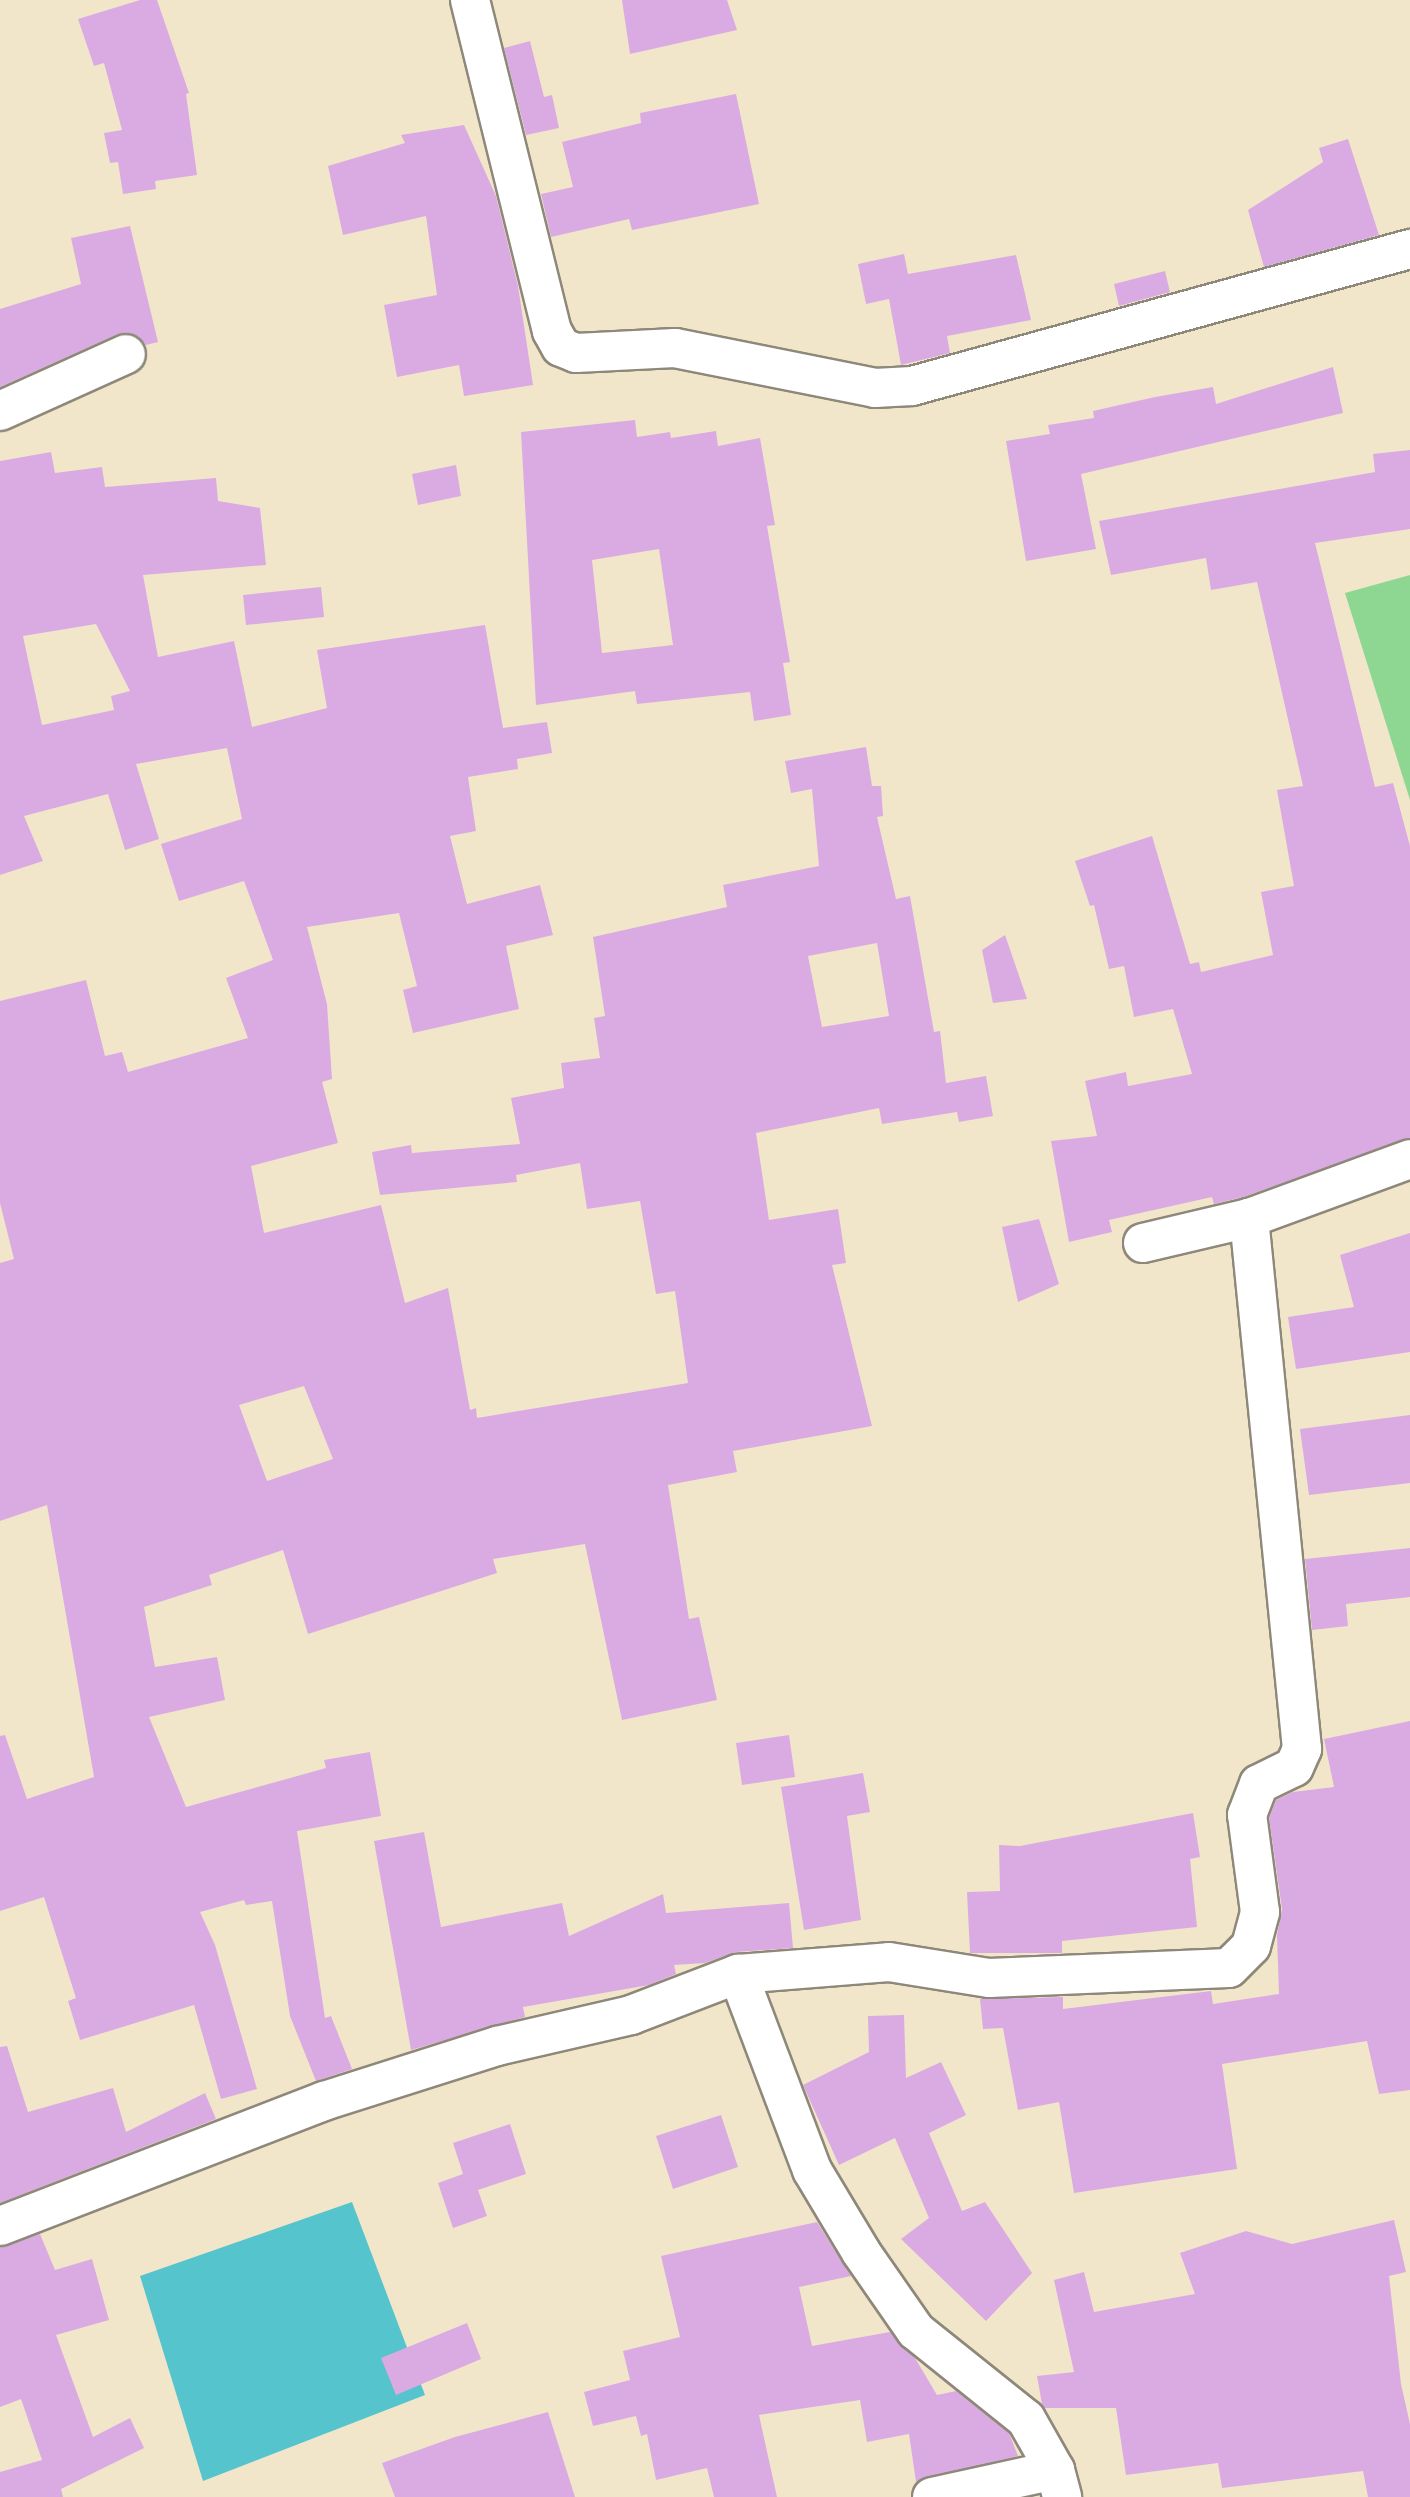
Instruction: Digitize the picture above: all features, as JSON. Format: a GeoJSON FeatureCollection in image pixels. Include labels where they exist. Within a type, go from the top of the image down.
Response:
{"type":"FeatureCollection","features":[{"type":"Feature","properties":{"kind":"street"},"geometry":{"type":"LineString","coordinates":[[470,0],[552,331],[561,347],[576,353],[676,348],[875,388],[912,387],[1410,249]]}},
{"type":"Feature","properties":{"kind":"street"},"geometry":{"type":"LineString","coordinates":[[0,411],[126,354]]}},
{"type":"Feature","properties":{"kind":"street"},"geometry":{"type":"LineString","coordinates":[[1143,1243],[1249,1218],[1410,1159]]}},
{"type":"Feature","properties":{"kind":"street"},"geometry":{"type":"LineString","coordinates":[[0,2226],[324,2101],[497,2046],[631,2015],[738,1975],[889,1962],[989,1978],[1229,1968],[1251,1946],[1260,1912],[1247,1815],[1259,1784],[1294,1767],[1302,1749],[1249,1218]]}},
{"type":"Feature","properties":{"kind":"street"},"geometry":{"type":"LineString","coordinates":[[738,1975],[812,2170],[861,2252],[916,2331],[1027,2418],[1059,2484],[932,2497]]}},
{"type":"Feature","properties":{"kind":"green space"},"geometry":{"type":"Polygon","coordinates":[[[1410,575],[1410,800],[1345,593],[1410,575]]]}},
{"type":"Feature","properties":{"kind":"water"},"geometry":{"type":"Polygon","coordinates":[[[352,2202],[425,2395],[203,2481],[140,2276],[352,2202]]]}},
{"type":"Feature","properties":{"kind":"building"},"geometry":{"type":"Polygon","coordinates":[[[140,0],[157,0],[189,93],[186,94],[197,175],[155,181],[156,189],[123,194],[118,162],[110,163],[104,133],[122,130],[104,63],[94,66],[78,19],[140,0]]]}},
{"type":"Feature","properties":{"kind":"building"},"geometry":{"type":"Polygon","coordinates":[[[622,0],[727,0],[737,30],[630,54],[622,0]]]}},
{"type":"Feature","properties":{"kind":"building"},"geometry":{"type":"Polygon","coordinates":[[[530,41],[544,97],[552,95],[559,128],[526,135],[504,48],[530,41]]]}},
{"type":"Feature","properties":{"kind":"building"},"geometry":{"type":"Polygon","coordinates":[[[736,94],[759,204],[632,230],[629,219],[551,237],[541,194],[573,187],[562,142],[641,123],[640,113],[736,94]]]}},
{"type":"Feature","properties":{"kind":"building"},"geometry":{"type":"Polygon","coordinates":[[[464,125],[496,196],[518,286],[533,385],[464,396],[459,365],[397,377],[384,305],[437,295],[426,216],[343,235],[328,166],[405,143],[401,135],[464,125]]]}},
{"type":"Feature","properties":{"kind":"building"},"geometry":{"type":"Polygon","coordinates":[[[1348,139],[1379,235],[1264,267],[1248,210],[1323,162],[1319,148],[1348,139]]]}},
{"type":"Feature","properties":{"kind":"building"},"geometry":{"type":"Polygon","coordinates":[[[130,226],[158,342],[146,345],[138,336],[118,334],[0,387],[0,309],[81,284],[71,238],[130,226]]]}},
{"type":"Feature","properties":{"kind":"building"},"geometry":{"type":"Polygon","coordinates":[[[904,254],[908,274],[1016,255],[1031,320],[947,336],[950,353],[901,365],[889,299],[866,304],[858,264],[904,254]]]}},
{"type":"Feature","properties":{"kind":"building"},"geometry":{"type":"Polygon","coordinates":[[[1165,271],[1170,292],[1119,306],[1114,284],[1165,271]]]}},
{"type":"Feature","properties":{"kind":"building"},"geometry":{"type":"Polygon","coordinates":[[[1333,367],[1343,413],[1081,474],[1096,549],[1026,561],[1006,441],[1050,434],[1048,425],[1094,418],[1093,411],[1155,397],[1213,387],[1216,404],[1333,367]]]}},
{"type":"Feature","properties":{"kind":"building"},"geometry":{"type":"Polygon","coordinates":[[[635,420],[637,437],[670,432],[671,438],[716,431],[718,446],[760,438],[775,525],[767,526],[790,662],[783,663],[791,715],[754,721],[750,692],[637,704],[635,691],[536,705],[521,432],[635,420]],[[659,549],[592,560],[602,653],[673,645],[659,549]]]}},
{"type":"Feature","properties":{"kind":"building"},"geometry":{"type":"Polygon","coordinates":[[[1410,450],[1410,529],[1315,543],[1375,787],[1393,783],[1410,846],[1410,1138],[1243,1197],[1214,1204],[1212,1197],[1109,1220],[1112,1232],[1069,1242],[1051,1141],[1097,1136],[1085,1081],[1126,1072],[1128,1086],[1192,1074],[1173,1009],[1134,1017],[1124,966],[1109,969],[1094,905],[1090,906],[1075,861],[1152,836],[1190,964],[1199,962],[1201,972],[1273,955],[1261,892],[1294,886],[1277,790],[1303,786],[1257,582],[1211,590],[1206,558],[1111,575],[1099,521],[1375,472],[1373,454],[1410,450]]]}},
{"type":"Feature","properties":{"kind":"building"},"geometry":{"type":"Polygon","coordinates":[[[51,452],[55,473],[102,467],[105,487],[216,478],[218,501],[260,508],[266,565],[143,575],[158,657],[234,641],[252,727],[327,708],[317,650],[485,625],[503,728],[547,722],[552,753],[517,759],[518,769],[468,777],[476,831],[450,836],[467,904],[540,885],[553,935],[506,946],[519,1009],[413,1033],[403,990],[417,986],[399,913],[307,927],[327,1004],[332,1079],[322,1082],[338,1143],[251,1166],[264,1233],[381,1205],[405,1303],[448,1288],[470,1410],[476,1408],[477,1418],[688,1383],[675,1291],[656,1294],[640,1201],[587,1209],[580,1163],[516,1175],[517,1182],[380,1195],[372,1152],[411,1145],[412,1153],[520,1144],[511,1098],[564,1088],[561,1063],[600,1058],[594,1018],[605,1016],[593,937],[727,907],[723,885],[819,866],[812,789],[791,793],[785,761],[866,747],[872,786],[881,786],[883,816],[877,817],[896,899],[910,896],[934,1032],[940,1031],[946,1083],[986,1076],[993,1116],[959,1122],[957,1112],[882,1124],[879,1108],[756,1133],[769,1220],[838,1209],[846,1263],[832,1265],[872,1426],[733,1451],[737,1472],[668,1485],[689,1619],[699,1617],[717,1700],[622,1720],[585,1544],[493,1559],[497,1573],[308,1634],[283,1550],[209,1575],[212,1585],[144,1607],[155,1667],[217,1657],[225,1700],[149,1717],[186,1807],[326,1768],[324,1760],[370,1752],[381,1816],[297,1831],[325,2018],[331,2016],[352,2069],[316,2081],[290,2016],[272,1901],[246,1905],[244,1900],[200,1912],[215,1945],[257,2089],[221,2099],[194,2005],[80,2040],[68,2001],[76,1998],[44,1897],[0,1911],[0,1736],[5,1735],[27,1799],[94,1777],[47,1505],[0,1521],[0,1263],[14,1259],[0,1203],[0,1001],[86,980],[105,1056],[122,1052],[128,1072],[248,1038],[226,978],[273,960],[244,881],[179,901],[161,844],[242,819],[227,748],[136,764],[159,839],[125,850],[108,794],[24,816],[43,861],[0,875],[0,461],[51,452]],[[96,624],[23,636],[42,725],[114,710],[111,696],[130,691],[96,624]],[[877,943],[808,956],[822,1027],[889,1016],[877,943]],[[304,1386],[239,1405],[267,1481],[333,1459],[304,1386]]]}},
{"type":"Feature","properties":{"kind":"building"},"geometry":{"type":"Polygon","coordinates":[[[456,465],[461,496],[418,505],[412,474],[456,465]]]}},
{"type":"Feature","properties":{"kind":"building"},"geometry":{"type":"Polygon","coordinates":[[[321,587],[324,617],[246,625],[243,595],[321,587]]]}},
{"type":"Feature","properties":{"kind":"building"},"geometry":{"type":"Polygon","coordinates":[[[1005,935],[1027,999],[993,1003],[982,950],[1005,935]]]}},
{"type":"Feature","properties":{"kind":"building"},"geometry":{"type":"Polygon","coordinates":[[[1039,1219],[1059,1284],[1018,1302],[1002,1227],[1039,1219]]]}},
{"type":"Feature","properties":{"kind":"building"},"geometry":{"type":"Polygon","coordinates":[[[1410,1233],[1410,1352],[1296,1369],[1288,1317],[1354,1307],[1340,1255],[1410,1233]]]}},
{"type":"Feature","properties":{"kind":"building"},"geometry":{"type":"Polygon","coordinates":[[[1410,1415],[1410,1483],[1309,1495],[1300,1429],[1410,1415]]]}},
{"type":"Feature","properties":{"kind":"building"},"geometry":{"type":"Polygon","coordinates":[[[1410,1548],[1410,1597],[1346,1604],[1348,1626],[1312,1630],[1305,1559],[1410,1548]]]}},
{"type":"Feature","properties":{"kind":"building"},"geometry":{"type":"Polygon","coordinates":[[[1410,1721],[1410,2090],[1379,2094],[1367,2041],[1222,2064],[1237,2169],[1074,2193],[1059,2102],[1018,2110],[1003,2028],[983,2029],[980,1999],[1063,1997],[1063,2009],[1211,1991],[1213,2004],[1279,1994],[1277,1935],[1282,1909],[1269,1818],[1276,1800],[1293,1792],[1334,1787],[1324,1739],[1410,1721]]]}},
{"type":"Feature","properties":{"kind":"building"},"geometry":{"type":"Polygon","coordinates":[[[789,1735],[795,1777],[742,1785],[736,1743],[789,1735]]]}},
{"type":"Feature","properties":{"kind":"building"},"geometry":{"type":"Polygon","coordinates":[[[863,1773],[870,1812],[847,1816],[861,1920],[804,1930],[781,1787],[863,1773]]]}},
{"type":"Feature","properties":{"kind":"building"},"geometry":{"type":"Polygon","coordinates":[[[1193,1813],[1200,1857],[1190,1859],[1197,1927],[1062,1941],[1062,1953],[970,1953],[967,1892],[1000,1891],[999,1845],[1020,1846],[1193,1813]]]}},
{"type":"Feature","properties":{"kind":"building"},"geometry":{"type":"Polygon","coordinates":[[[424,1832],[441,1927],[562,1903],[569,1936],[663,1894],[666,1913],[789,1903],[793,1948],[736,1952],[705,1963],[674,1965],[676,1974],[649,1985],[523,2007],[525,2017],[411,2050],[374,1841],[424,1832]]]}},
{"type":"Feature","properties":{"kind":"building"},"geometry":{"type":"Polygon","coordinates":[[[904,2015],[906,2078],[941,2062],[966,2115],[929,2133],[962,2211],[985,2202],[1032,2273],[986,2321],[901,2239],[929,2218],[895,2138],[839,2165],[803,2085],[869,2052],[868,2016],[904,2015]]]}},
{"type":"Feature","properties":{"kind":"building"},"geometry":{"type":"Polygon","coordinates":[[[7,2046],[28,2112],[113,2088],[126,2132],[205,2093],[216,2119],[0,2203],[0,2047],[7,2046]]]}},
{"type":"Feature","properties":{"kind":"building"},"geometry":{"type":"Polygon","coordinates":[[[721,2115],[738,2167],[673,2189],[656,2136],[721,2115]]]}},
{"type":"Feature","properties":{"kind":"building"},"geometry":{"type":"Polygon","coordinates":[[[510,2124],[526,2174],[478,2190],[487,2216],[453,2228],[438,2183],[463,2174],[453,2143],[510,2124]]]}},
{"type":"Feature","properties":{"kind":"building"},"geometry":{"type":"Polygon","coordinates":[[[1394,2220],[1406,2272],[1389,2276],[1401,2384],[1410,2424],[1410,2497],[1368,2497],[1363,2471],[1222,2488],[1218,2463],[1126,2475],[1116,2408],[1045,2408],[1042,2404],[1037,2376],[1074,2372],[1054,2280],[1084,2272],[1094,2312],[1195,2294],[1180,2253],[1246,2231],[1292,2244],[1394,2220]]]}},
{"type":"Feature","properties":{"kind":"building"},"geometry":{"type":"Polygon","coordinates":[[[817,2222],[851,2276],[799,2287],[812,2346],[890,2332],[915,2358],[937,2395],[956,2391],[1009,2433],[1018,2456],[916,2482],[909,2434],[867,2442],[860,2400],[759,2415],[777,2497],[714,2497],[707,2468],[656,2480],[647,2434],[641,2436],[636,2416],[593,2426],[584,2392],[630,2380],[623,2351],[680,2337],[661,2256],[817,2222]]]}},
{"type":"Feature","properties":{"kind":"building"},"geometry":{"type":"Polygon","coordinates":[[[40,2234],[55,2270],[92,2259],[109,2320],[56,2335],[93,2437],[130,2418],[144,2448],[61,2489],[63,2497],[0,2497],[0,2472],[42,2460],[21,2399],[0,2407],[0,2247],[40,2234]]]}},
{"type":"Feature","properties":{"kind":"building"},"geometry":{"type":"Polygon","coordinates":[[[467,2323],[481,2359],[396,2395],[381,2358],[467,2323]]]}},
{"type":"Feature","properties":{"kind":"building"},"geometry":{"type":"Polygon","coordinates":[[[548,2412],[575,2497],[395,2497],[382,2463],[455,2437],[548,2412]]]}}]}
